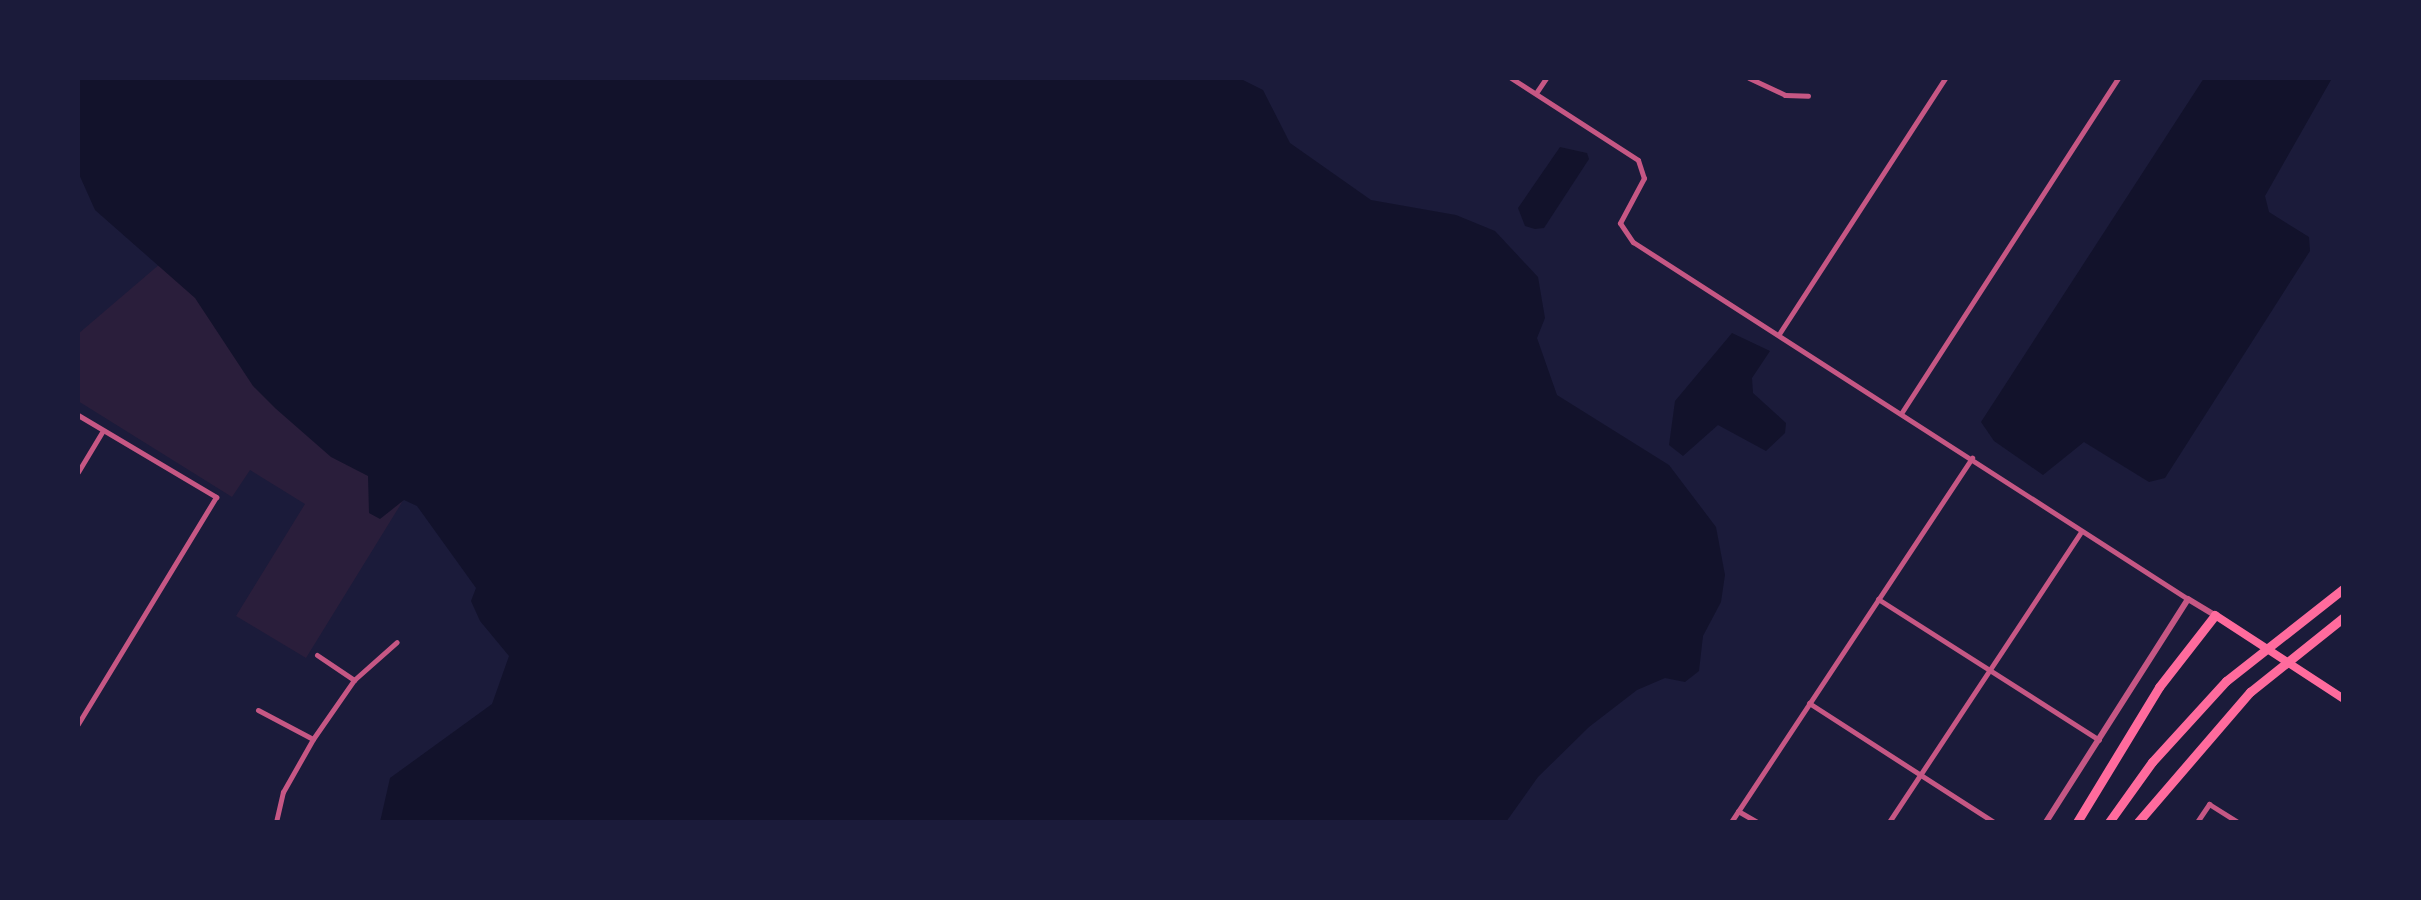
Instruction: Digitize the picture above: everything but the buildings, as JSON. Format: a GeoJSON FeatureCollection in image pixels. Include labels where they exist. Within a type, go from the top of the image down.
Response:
{"type":"FeatureCollection","features":[{"type":"Feature","properties":{"kind":"highway"},"geometry":{"type":"LineString","coordinates":[[2109,822],[2152,762],[2226,681],[2289,626],[2344,588]]}},
{"type":"Feature","properties":{"kind":"highway"},"geometry":{"type":"LineString","coordinates":[[2077,822],[2158,687],[2215,615]]}},
{"type":"Feature","properties":{"kind":"highway"},"geometry":{"type":"LineString","coordinates":[[2138,822],[2250,692],[2344,617]]}},
{"type":"Feature","properties":{"kind":"main road"},"geometry":{"type":"LineString","coordinates":[[2215,615],[2344,699]]}},
{"type":"Feature","properties":{"kind":"street"},"geometry":{"type":"LineString","coordinates":[[1511,78],[1644,168],[1641,187],[1620,222],[1626,234],[2081,532],[2215,615]]}},
{"type":"Feature","properties":{"kind":"street"},"geometry":{"type":"LineString","coordinates":[[1536,94],[1546,78]]}},
{"type":"Feature","properties":{"kind":"street"},"geometry":{"type":"LineString","coordinates":[[1748,78],[1785,95],[1808,96]]}},
{"type":"Feature","properties":{"kind":"street"},"geometry":{"type":"LineString","coordinates":[[1779,334],[1944,78]]}},
{"type":"Feature","properties":{"kind":"street"},"geometry":{"type":"LineString","coordinates":[[1902,412],[2118,78]]}},
{"type":"Feature","properties":{"kind":"street"},"geometry":{"type":"LineString","coordinates":[[78,415],[216,497],[78,724]]}},
{"type":"Feature","properties":{"kind":"street"},"geometry":{"type":"LineString","coordinates":[[78,472],[103,431]]}},
{"type":"Feature","properties":{"kind":"street"},"geometry":{"type":"LineString","coordinates":[[1731,822],[1972,458]]}},
{"type":"Feature","properties":{"kind":"street"},"geometry":{"type":"LineString","coordinates":[[1889,822],[2081,532]]}},
{"type":"Feature","properties":{"kind":"street"},"geometry":{"type":"LineString","coordinates":[[1878,598],[2099,740]]}},
{"type":"Feature","properties":{"kind":"street"},"geometry":{"type":"LineString","coordinates":[[2046,822],[2188,599]]}},
{"type":"Feature","properties":{"kind":"street"},"geometry":{"type":"LineString","coordinates":[[276,822],[283,792],[313,738],[354,680],[396,642]]}},
{"type":"Feature","properties":{"kind":"street"},"geometry":{"type":"LineString","coordinates":[[317,655],[354,680]]}},
{"type":"Feature","properties":{"kind":"street"},"geometry":{"type":"LineString","coordinates":[[1810,703],[1994,822]]}},
{"type":"Feature","properties":{"kind":"street"},"geometry":{"type":"LineString","coordinates":[[258,710],[313,738]]}},
{"type":"Feature","properties":{"kind":"street"},"geometry":{"type":"LineString","coordinates":[[2197,822],[2209,804],[2238,822]]}},
{"type":"Feature","properties":{"kind":"street"},"geometry":{"type":"LineString","coordinates":[[1738,811],[1756,822]]}},
{"type":"Feature","properties":{"kind":"shaded area"},"geometry":{"type":"Polygon","coordinates":[[[78,78],[1239,78],[1263,90],[1290,143],[1371,200],[1456,215],[1495,231],[1538,277],[1545,318],[1537,338],[1557,395],[1669,465],[1716,527],[1725,575],[1721,602],[1703,636],[1699,671],[1685,682],[1665,678],[1637,690],[1589,727],[1538,777],[1506,822],[380,822],[390,778],[492,704],[509,656],[480,621],[471,601],[476,588],[417,506],[404,500],[380,519],[369,513],[368,476],[331,457],[275,408],[253,386],[195,298],[95,210],[78,172],[78,78]]]}},
{"type":"Feature","properties":{"kind":"shaded area"},"geometry":{"type":"Polygon","coordinates":[[[2204,78],[2331,80],[2265,196],[2269,212],[2309,237],[2310,251],[2165,478],[2149,482],[2084,442],[2043,475],[1994,441],[1981,422],[2204,78]]]}},
{"type":"Feature","properties":{"kind":"shaded area"},"geometry":{"type":"Polygon","coordinates":[[[374,81],[579,215],[306,658],[236,616],[305,504],[250,470],[232,497],[78,401],[78,334],[374,81]]]}},
{"type":"Feature","properties":{"kind":"shaded area"},"geometry":{"type":"Polygon","coordinates":[[[1560,147],[1587,153],[1589,159],[1544,228],[1525,226],[1518,208],[1560,147]]]}},
{"type":"Feature","properties":{"kind":"shaded area"},"geometry":{"type":"Polygon","coordinates":[[[1732,333],[1770,351],[1752,378],[1753,393],[1786,423],[1785,433],[1766,451],[1718,425],[1683,456],[1669,445],[1675,401],[1732,333]]]}}]}
